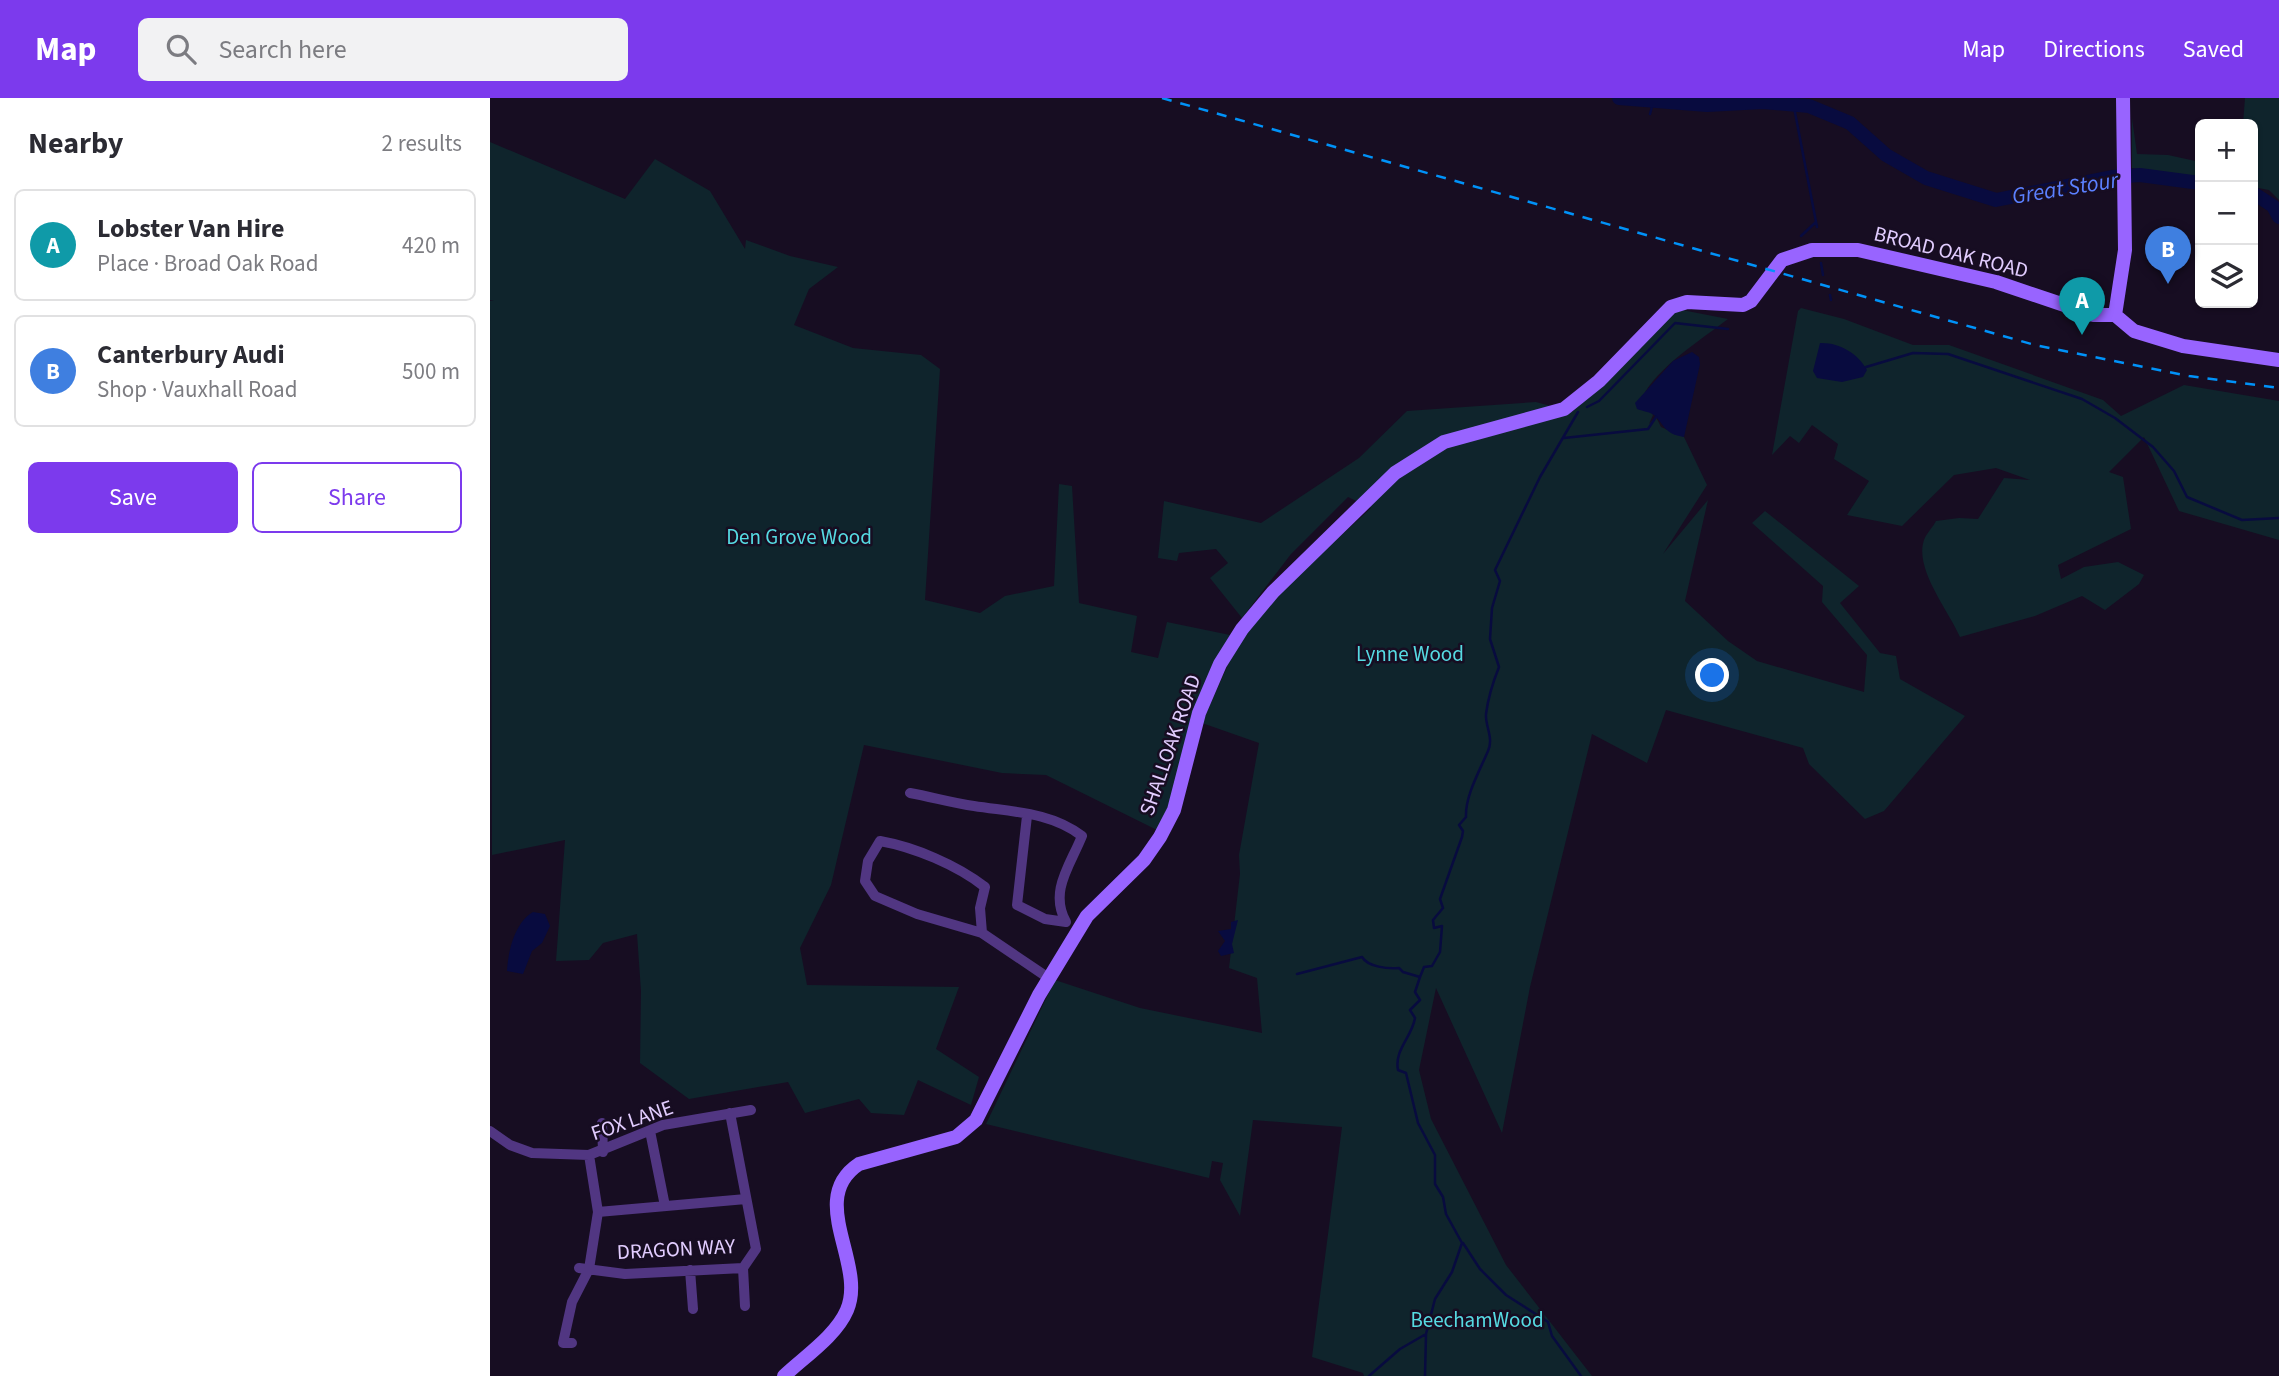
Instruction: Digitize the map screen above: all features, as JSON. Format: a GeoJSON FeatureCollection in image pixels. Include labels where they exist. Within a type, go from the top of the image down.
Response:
{"type":"FeatureCollection","features":[{"type":"Feature","properties":{"kind":"street"},"geometry":{"type":"LineString","coordinates":[[2115,316],[2125,250],[2123,98]]}},
{"type":"Feature","properties":{"kind":"street","name":"BROAD OAK ROAD"},"geometry":{"type":"LineString","coordinates":[[1774,267],[1782,260],[1812,250],[1858,250],[1996,282],[2094,315],[2115,316],[2134,331],[2183,346],[2279,360]]}},
{"type":"Feature","properties":{"kind":"street","name":"SHALLOAK ROAD"},"geometry":{"type":"LineString","coordinates":[[784,1376],[841,1320],[848,1308],[850,1290],[836,1202],[838,1185],[845,1173],[859,1164],[956,1138],[966,1131],[983,1108],[1026,1019],[1087,916],[1144,860],[1170,818],[1184,777],[1199,713],[1220,664],[1242,629],[1273,592],[1395,473],[1444,442],[1542,417],[1580,398],[1671,307],[1687,302],[1743,305],[1751,301],[1774,267]]}},
{"type":"Feature","properties":{"kind":"street"},"geometry":{"type":"LineString","coordinates":[[910,793],[1027,816],[1048,817],[1065,823],[1082,836],[1059,888],[1058,907],[1077,934]]}},
{"type":"Feature","properties":{"kind":"street"},"geometry":{"type":"LineString","coordinates":[[1027,816],[1017,905],[1045,919],[1066,922]]}},
{"type":"Feature","properties":{"kind":"street"},"geometry":{"type":"LineString","coordinates":[[982,933],[980,908],[985,887],[942,863],[897,844],[880,841],[868,861],[865,881],[875,896],[918,914],[982,933],[1050,979]]}},
{"type":"Feature","properties":{"kind":"street","name":"FOX LANE"},"geometry":{"type":"LineString","coordinates":[[490,1131],[510,1145],[532,1153],[589,1155],[603,1152],[663,1125],[751,1110]]}},
{"type":"Feature","properties":{"kind":"street","name":"DRAGON WAY"},"geometry":{"type":"LineString","coordinates":[[584,1268],[625,1274],[743,1268],[756,1248],[730,1113]]}},
{"type":"Feature","properties":{"kind":"street"},"geometry":{"type":"LineString","coordinates":[[602,1124],[603,1152]]}},
{"type":"Feature","properties":{"kind":"street"},"geometry":{"type":"LineString","coordinates":[[650,1131],[665,1206]]}},
{"type":"Feature","properties":{"kind":"street"},"geometry":{"type":"LineString","coordinates":[[572,1343],[564,1343],[572,1302],[598,1212],[589,1155]]}},
{"type":"Feature","properties":{"kind":"street"},"geometry":{"type":"LineString","coordinates":[[598,1212],[746,1199]]}},
{"type":"Feature","properties":{"kind":"street"},"geometry":{"type":"LineString","coordinates":[[743,1268],[745,1306]]}},
{"type":"Feature","properties":{"kind":"street"},"geometry":{"type":"LineString","coordinates":[[690,1270],[693,1309]]}},
{"type":"Feature","properties":{"kind":"green space"},"geometry":{"type":"Polygon","coordinates":[[[2245,98],[2279,98],[2279,200],[2269,190],[2258,188],[2258,119],[2243,119],[2245,98]]]}},
{"type":"Feature","properties":{"kind":"green space"},"geometry":{"type":"Polygon","coordinates":[[[2132,118],[2137,154],[2168,155],[2195,161],[2195,178],[2132,168],[2132,118]]]}},
{"type":"Feature","properties":{"kind":"green space","name":"Den Grove Wood"},"geometry":{"type":"Polygon","coordinates":[[[490,142],[625,199],[655,159],[710,191],[745,249],[746,240],[790,256],[838,267],[809,289],[794,325],[853,348],[921,355],[940,369],[925,600],[980,613],[1005,596],[1054,586],[1059,484],[1072,486],[1079,603],[1137,616],[1131,652],[1158,658],[1167,622],[1230,635],[1159,831],[1046,775],[1002,773],[864,745],[831,885],[800,948],[807,985],[959,987],[936,1049],[979,1077],[971,1105],[918,1080],[904,1115],[871,1113],[859,1099],[805,1113],[788,1082],[689,1099],[640,1063],[641,991],[637,934],[603,943],[589,960],[556,961],[565,840],[492,855],[490,301],[494,301],[490,300],[490,142]]]}},
{"type":"Feature","properties":{"kind":"green space"},"geometry":{"type":"Polygon","coordinates":[[[1801,308],[1844,319],[1913,345],[1949,345],[2103,400],[2121,416],[2184,385],[2279,401],[2279,540],[2179,511],[2144,437],[2109,472],[2123,477],[2131,529],[2058,565],[2061,579],[2084,567],[2118,562],[2144,575],[2139,584],[2105,610],[2082,596],[2035,616],[1960,637],[1928,577],[1922,551],[1925,538],[1936,521],[1978,519],[2004,478],[2030,480],[1996,468],[1954,475],[1902,526],[1847,515],[1869,481],[1834,459],[1838,444],[1812,425],[1799,443],[1790,436],[1772,455],[1798,311],[1801,308]]]}},
{"type":"Feature","properties":{"kind":"green space"},"geometry":{"type":"Polygon","coordinates":[[[1677,309],[1728,319],[1669,365],[1642,398],[1653,415],[1649,424],[1656,417],[1661,427],[1684,437],[1707,485],[1663,554],[1708,500],[1685,601],[1728,641],[1757,661],[1864,692],[1867,655],[1822,602],[1823,586],[1752,523],[1765,511],[1859,586],[1840,603],[1880,653],[1896,656],[1900,679],[1965,716],[1884,811],[1865,819],[1809,764],[1803,748],[1666,710],[1647,763],[1592,734],[1530,987],[1502,1133],[1436,988],[1419,1070],[1431,1119],[1506,1265],[1592,1376],[1364,1376],[1363,1373],[1312,1357],[1342,1127],[1253,1120],[1240,1216],[1220,1180],[1223,1163],[1212,1161],[1209,1178],[986,1124],[1055,980],[1140,1008],[1262,1033],[1257,978],[1229,968],[1240,874],[1239,855],[1259,743],[1202,723],[1234,651],[1272,599],[1371,508],[1348,497],[1291,554],[1242,618],[1210,578],[1228,563],[1216,549],[1179,553],[1177,561],[1158,558],[1164,501],[1261,523],[1359,458],[1407,411],[1536,402],[1572,412],[1677,309]]]}},
{"type":"Feature","properties":{"kind":"shaded area"},"geometry":{"type":"Polygon","coordinates":[[[1820,343],[1834,344],[1853,354],[1867,370],[1863,377],[1842,382],[1817,378],[1813,371],[1820,343]]]}},
{"type":"Feature","properties":{"kind":"shaded area"},"geometry":{"type":"Polygon","coordinates":[[[1692,352],[1699,357],[1700,364],[1684,437],[1669,431],[1654,415],[1637,409],[1635,403],[1673,361],[1692,352]]]}},
{"type":"Feature","properties":{"kind":"shaded area"},"geometry":{"type":"Polygon","coordinates":[[[533,912],[545,914],[550,926],[542,943],[532,951],[523,974],[507,971],[517,930],[533,912]]]}},
{"type":"Feature","properties":{"kind":"shaded area"},"geometry":{"type":"Polygon","coordinates":[[[1238,920],[1232,944],[1234,953],[1221,956],[1218,951],[1225,941],[1218,931],[1231,929],[1231,922],[1238,920]]]}},
{"type":"Feature","properties":{"kind":"waterway","name":"Great Stour"},"geometry":{"type":"LineString","coordinates":[[1619,98],[1707,105],[1763,102],[1809,106],[1850,123],[1886,155],[1926,178],[1996,200],[2112,177],[2140,175],[2195,182]]}},
{"type":"Feature","properties":{"kind":"waterway"},"geometry":{"type":"LineString","coordinates":[[1793,102],[1817,227]]}},
{"type":"Feature","properties":{"kind":"waterway"},"geometry":{"type":"LineString","coordinates":[[1650,114],[1653,103]]}},
{"type":"Feature","properties":{"kind":"waterway","name":"Great Stour"},"geometry":{"type":"LineString","coordinates":[[2258,196],[2273,206],[2279,217]]}},
{"type":"Feature","properties":{"kind":"waterway"},"geometry":{"type":"LineString","coordinates":[[1801,236],[1816,222]]}},
{"type":"Feature","properties":{"kind":"waterway"},"geometry":{"type":"LineString","coordinates":[[1821,263],[1823,275]]}},
{"type":"Feature","properties":{"kind":"waterway"},"geometry":{"type":"LineString","coordinates":[[1830,295],[1831,300]]}},
{"type":"Feature","properties":{"kind":"waterway"},"geometry":{"type":"LineString","coordinates":[[1587,407],[1599,401],[1675,323],[1728,329]]}},
{"type":"Feature","properties":{"kind":"waterway"},"geometry":{"type":"LineString","coordinates":[[1866,367],[1913,353],[1948,354],[2082,399],[2115,418],[2153,447],[2174,471],[2187,497],[2242,520],[2279,518]]}},
{"type":"Feature","properties":{"kind":"waterway"},"geometry":{"type":"LineString","coordinates":[[1297,974],[1362,957],[1373,965],[1399,968],[1403,972],[1420,977],[1424,967],[1432,966],[1440,952],[1442,926],[1434,928],[1433,920],[1443,908],[1440,899],[1462,837],[1463,831],[1459,825],[1466,817],[1470,792],[1490,746],[1486,714],[1499,667],[1490,639],[1492,608],[1500,581],[1495,570],[1540,477],[1578,412]]}},
{"type":"Feature","properties":{"kind":"waterway"},"geometry":{"type":"LineString","coordinates":[[1564,438],[1648,429],[1656,417]]}},
{"type":"Feature","properties":{"kind":"waterway"},"geometry":{"type":"LineString","coordinates":[[1369,1376],[1400,1349],[1426,1334],[1435,1299],[1452,1272],[1462,1243],[1446,1214],[1443,1197],[1435,1184],[1435,1155],[1418,1123],[1406,1073],[1398,1070],[1399,1056],[1415,1018],[1410,1010],[1420,1000],[1415,992],[1420,977]]}},
{"type":"Feature","properties":{"kind":"waterway"},"geometry":{"type":"LineString","coordinates":[[1463,1243],[1480,1269],[1506,1295],[1548,1322],[1552,1336],[1581,1376]]}},
{"type":"Feature","properties":{"kind":"waterway"},"geometry":{"type":"LineString","coordinates":[[1425,1376],[1426,1334]]}},
{"type":"Feature","properties":{"kind":"railway"},"geometry":{"type":"LineString","coordinates":[[1162,98],[2035,345],[2189,376],[2279,388]]}},
{"type":"Feature","properties":{"kind":"place","name":"Canterbury Audi"},"geometry":{"type":"Point","coordinates":[2168,284]}},
{"type":"Feature","properties":{"kind":"place","name":"Lobster Van Hire"},"geometry":{"type":"Point","coordinates":[2082,335]}},
{"type":"Feature","properties":{"kind":"park label","name":"Lynne Wood"},"geometry":{"type":"Point","coordinates":[1410,654]}},
{"type":"Feature","properties":{"kind":"park label","name":"BeechamWood"},"geometry":{"type":"Point","coordinates":[1477,1320]}}]}
